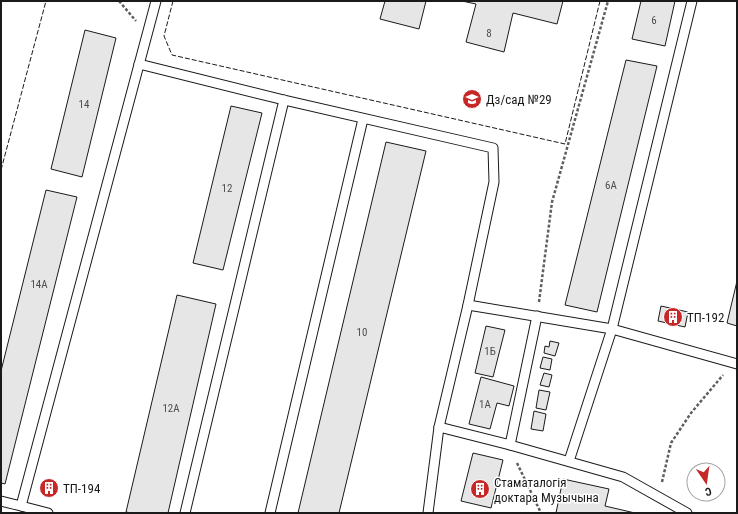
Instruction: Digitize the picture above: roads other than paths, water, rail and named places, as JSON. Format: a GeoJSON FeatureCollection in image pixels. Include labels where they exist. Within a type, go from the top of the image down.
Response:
{"type":"FeatureCollection","features":[{"type":"Feature","properties":{"kind":"lane"},"geometry":{"type":"LineString","coordinates":[[21,506],[156,1]]}},
{"type":"Feature","properties":{"kind":"lane"},"geometry":{"type":"LineString","coordinates":[[569,461],[612,329],[692,1]]}},
{"type":"Feature","properties":{"kind":"lane"},"geometry":{"type":"LineString","coordinates":[[139,64],[363,119],[493,148],[494,182],[468,305],[439,427],[428,513]]}},
{"type":"Feature","properties":{"kind":"lane"},"geometry":{"type":"LineString","coordinates":[[185,513],[284,100]]}},
{"type":"Feature","properties":{"kind":"lane"},"geometry":{"type":"LineString","coordinates":[[270,513],[363,119]]}},
{"type":"Feature","properties":{"kind":"lane"},"geometry":{"type":"LineString","coordinates":[[468,305],[612,329],[735,364]]}},
{"type":"Feature","properties":{"kind":"lane"},"geometry":{"type":"LineString","coordinates":[[510,445],[537,316]]}},
{"type":"Feature","properties":{"kind":"lane"},"geometry":{"type":"LineString","coordinates":[[439,427],[569,461],[623,477],[687,513]]}},
{"type":"Feature","properties":{"kind":"lane"},"geometry":{"type":"LineString","coordinates":[[1,501],[48,513]]}},
{"type":"Feature","properties":{"kind":"place","name":"Дз/сад №29"},"geometry":{"type":"Point","coordinates":[472,99]}},
{"type":"Feature","properties":{"kind":"place","name":"ТП-192"},"geometry":{"type":"Point","coordinates":[673,317]}},
{"type":"Feature","properties":{"kind":"place","name":"ТП-194"},"geometry":{"type":"Point","coordinates":[49,488]}},
{"type":"Feature","properties":{"kind":"place","name":"Стаматалогія доктара Музычына"},"geometry":{"type":"Point","coordinates":[480,489]}}]}
